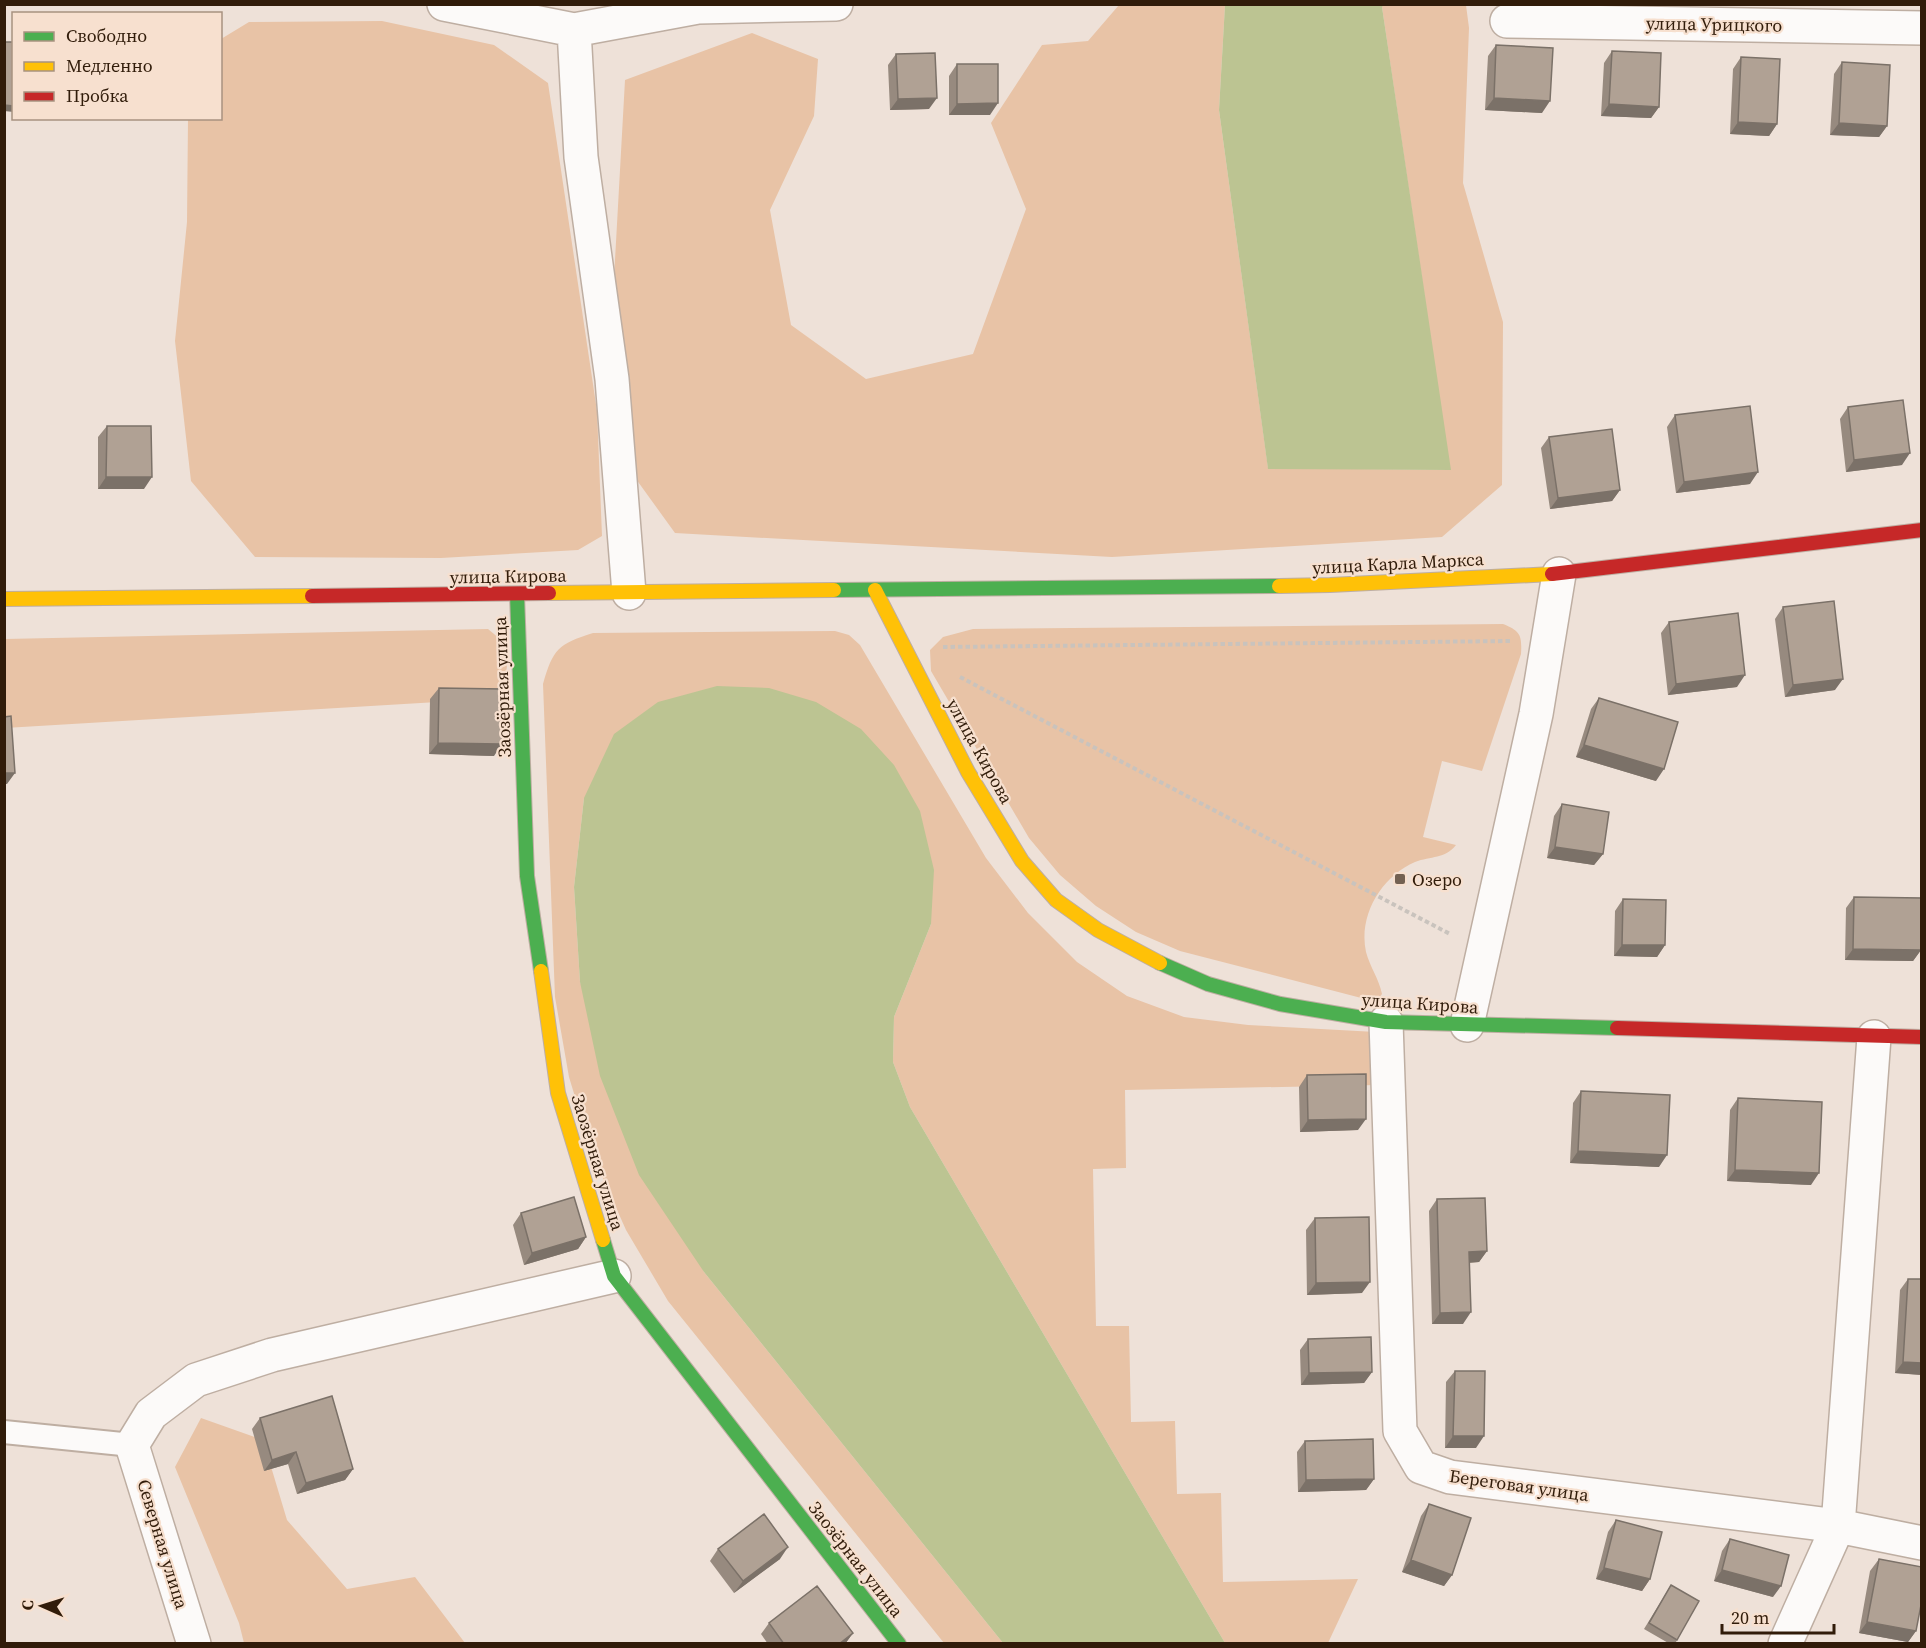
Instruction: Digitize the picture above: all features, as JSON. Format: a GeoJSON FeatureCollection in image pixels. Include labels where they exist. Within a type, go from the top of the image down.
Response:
{"type":"FeatureCollection","features":[{"type":"Feature","properties":{"kind":"street"},"geometry":{"type":"LineString","coordinates":[[444,4],[574,30],[699,7],[836,4]]}},
{"type":"Feature","properties":{"kind":"street","name":"улица Урицкого"},"geometry":{"type":"LineString","coordinates":[[1507,21],[1922,28]]}},
{"type":"Feature","properties":{"kind":"street"},"geometry":{"type":"LineString","coordinates":[[574,30],[581,157],[612,378],[629,592]]}},
{"type":"Feature","properties":{"kind":"street","name":"улица Карла Маркса"},"geometry":{"type":"LineString","coordinates":[[874,590],[1330,585],[1559,573],[1922,530]]}},
{"type":"Feature","properties":{"kind":"street"},"geometry":{"type":"LineString","coordinates":[[1467,1025],[1536,714],[1559,573]]}},
{"type":"Feature","properties":{"kind":"street","name":"улица Кирова"},"geometry":{"type":"LineString","coordinates":[[4,599],[874,590],[968,772],[1022,861],[1056,900],[1098,930],[1152,960],[1209,984],[1280,1004],[1386,1022],[1922,1037]]}},
{"type":"Feature","properties":{"kind":"street","name":"Заозёрная улица"},"geometry":{"type":"LineString","coordinates":[[517,594],[527,876],[558,1093],[614,1276],[899,1644]]}},
{"type":"Feature","properties":{"kind":"street","name":"Береговая улица"},"geometry":{"type":"LineString","coordinates":[[1386,1022],[1400,1431],[1420,1467],[1450,1477],[1838,1526],[1922,1543]]}},
{"type":"Feature","properties":{"kind":"street"},"geometry":{"type":"LineString","coordinates":[[1785,1644],[1838,1526],[1874,1036]]}},
{"type":"Feature","properties":{"kind":"street"},"geometry":{"type":"LineString","coordinates":[[132,1445],[151,1414],[196,1380],[272,1355],[614,1276]]}},
{"type":"Feature","properties":{"kind":"street","name":"Северная улица"},"geometry":{"type":"LineString","coordinates":[[132,1445],[194,1644]]}},
{"type":"Feature","properties":{"kind":"lane"},"geometry":{"type":"LineString","coordinates":[[4,1432],[132,1445]]}},
{"type":"Feature","properties":{"kind":"path"},"geometry":{"type":"LineString","coordinates":[[904,647],[1548,640]]}},
{"type":"Feature","properties":{"kind":"path"},"geometry":{"type":"LineString","coordinates":[[956,675],[1484,952]]}},
{"type":"Feature","properties":{"kind":"shaded area"},"geometry":{"type":"Polygon","coordinates":[[[1384,4],[1466,5],[1469,28],[1463,183],[1503,322],[1502,485],[1442,537],[1112,557],[675,533],[636,479],[613,296],[625,80],[752,33],[818,59],[814,116],[770,210],[791,325],[866,379],[973,354],[1026,209],[991,123],[1042,45],[1088,41],[1119,5],[1225,5],[1219,110],[1268,468],[1450,470],[1382,7],[1384,4]]]}},
{"type":"Feature","properties":{"kind":"shaded area"},"geometry":{"type":"Polygon","coordinates":[[[1225,5],[1384,5],[1382,7],[1451,470],[1268,469],[1219,110],[1225,5]]]}},
{"type":"Feature","properties":{"kind":"shaded area"},"geometry":{"type":"Polygon","coordinates":[[[382,21],[494,45],[548,83],[597,411],[602,536],[578,550],[441,558],[255,557],[191,481],[175,341],[187,222],[188,120],[222,120],[222,38],[249,22],[382,21]]]}},
{"type":"Feature","properties":{"kind":"shaded area"},"geometry":{"type":"Polygon","coordinates":[[[1503,624],[1514,629],[1519,635],[1521,654],[1482,771],[1442,761],[1423,837],[1456,845],[1447,853],[1415,862],[1403,868],[1392,877],[1375,898],[1369,911],[1364,938],[1366,952],[1382,994],[1378,999],[1369,1000],[1180,951],[1136,932],[1096,906],[1060,875],[1029,838],[931,671],[930,650],[943,637],[973,629],[1503,624]]]}},
{"type":"Feature","properties":{"kind":"shaded area"},"geometry":{"type":"Polygon","coordinates":[[[488,629],[500,639],[507,665],[504,698],[5,728],[5,639],[488,629]]]}},
{"type":"Feature","properties":{"kind":"shaded area"},"geometry":{"type":"Polygon","coordinates":[[[835,631],[849,635],[860,645],[986,858],[1028,913],[1077,962],[1127,996],[1184,1017],[1248,1025],[1376,1032],[1378,1085],[1125,1090],[1126,1168],[1093,1169],[1096,1326],[1129,1326],[1131,1422],[1175,1421],[1177,1494],[1221,1493],[1223,1582],[1358,1579],[1328,1643],[1225,1643],[910,1107],[893,1062],[894,1017],[931,924],[584,798],[574,887],[580,982],[704,1272],[1003,1643],[944,1643],[668,1301],[626,1230],[593,1156],[569,1077],[555,997],[543,684],[550,663],[564,645],[593,633],[835,631]]]}},
{"type":"Feature","properties":{"kind":"shaded area"},"geometry":{"type":"Polygon","coordinates":[[[717,686],[769,688],[816,702],[861,729],[894,765],[920,811],[934,870],[931,924],[894,1017],[893,1062],[910,1107],[1225,1643],[1003,1643],[704,1272],[639,1175],[600,1076],[580,982],[574,887],[584,798],[614,734],[658,702],[717,686]]]}},
{"type":"Feature","properties":{"kind":"shaded area"},"geometry":{"type":"Polygon","coordinates":[[[201,1418],[263,1440],[287,1520],[347,1589],[415,1577],[465,1643],[244,1643],[239,1623],[175,1467],[201,1418]]]}},
{"type":"Feature","properties":{"kind":"building"},"geometry":{"type":"Polygon","coordinates":[[[4,42],[12,42],[12,106],[4,105],[4,42]]]}},
{"type":"Feature","properties":{"kind":"building"},"geometry":{"type":"Polygon","coordinates":[[[1496,45],[1553,48],[1550,101],[1494,98],[1496,45]]]}},
{"type":"Feature","properties":{"kind":"building"},"geometry":{"type":"Polygon","coordinates":[[[1612,51],[1661,53],[1659,107],[1609,104],[1612,51]]]}},
{"type":"Feature","properties":{"kind":"building"},"geometry":{"type":"Polygon","coordinates":[[[935,53],[937,98],[898,99],[896,54],[935,53]]]}},
{"type":"Feature","properties":{"kind":"building"},"geometry":{"type":"Polygon","coordinates":[[[1741,57],[1780,59],[1777,124],[1738,122],[1741,57]]]}},
{"type":"Feature","properties":{"kind":"building"},"geometry":{"type":"Polygon","coordinates":[[[1842,62],[1890,65],[1887,126],[1839,123],[1842,62]]]}},
{"type":"Feature","properties":{"kind":"building"},"geometry":{"type":"Polygon","coordinates":[[[957,64],[998,64],[998,103],[957,104],[957,64]]]}},
{"type":"Feature","properties":{"kind":"building"},"geometry":{"type":"Polygon","coordinates":[[[1903,400],[1910,453],[1854,460],[1848,407],[1903,400]]]}},
{"type":"Feature","properties":{"kind":"building"},"geometry":{"type":"Polygon","coordinates":[[[1750,406],[1758,472],[1684,482],[1675,415],[1750,406]]]}},
{"type":"Feature","properties":{"kind":"building"},"geometry":{"type":"Polygon","coordinates":[[[107,426],[151,426],[152,477],[106,477],[107,426]]]}},
{"type":"Feature","properties":{"kind":"building"},"geometry":{"type":"Polygon","coordinates":[[[1612,429],[1620,490],[1558,498],[1549,437],[1612,429]]]}},
{"type":"Feature","properties":{"kind":"building"},"geometry":{"type":"Polygon","coordinates":[[[1834,601],[1843,679],[1793,685],[1783,607],[1834,601]]]}},
{"type":"Feature","properties":{"kind":"building"},"geometry":{"type":"Polygon","coordinates":[[[1738,613],[1745,675],[1676,684],[1669,622],[1738,613]]]}},
{"type":"Feature","properties":{"kind":"building"},"geometry":{"type":"Polygon","coordinates":[[[439,688],[503,689],[502,744],[438,743],[439,688]]]}},
{"type":"Feature","properties":{"kind":"building"},"geometry":{"type":"Polygon","coordinates":[[[1599,698],[1678,722],[1664,769],[1584,745],[1599,698]]]}},
{"type":"Feature","properties":{"kind":"building"},"geometry":{"type":"Polygon","coordinates":[[[11,716],[15,773],[4,773],[4,717],[11,716]]]}},
{"type":"Feature","properties":{"kind":"building"},"geometry":{"type":"Polygon","coordinates":[[[1562,804],[1609,812],[1603,854],[1555,847],[1562,804]]]}},
{"type":"Feature","properties":{"kind":"building"},"geometry":{"type":"Polygon","coordinates":[[[1854,897],[1922,898],[1921,950],[1853,949],[1854,897]]]}},
{"type":"Feature","properties":{"kind":"building"},"geometry":{"type":"Polygon","coordinates":[[[1623,899],[1666,900],[1665,945],[1622,945],[1623,899]]]}},
{"type":"Feature","properties":{"kind":"building"},"geometry":{"type":"Polygon","coordinates":[[[1366,1074],[1366,1119],[1308,1120],[1307,1075],[1366,1074]]]}},
{"type":"Feature","properties":{"kind":"building"},"geometry":{"type":"Polygon","coordinates":[[[1581,1091],[1670,1095],[1667,1155],[1578,1151],[1581,1091]]]}},
{"type":"Feature","properties":{"kind":"building"},"geometry":{"type":"Polygon","coordinates":[[[1738,1098],[1822,1102],[1819,1173],[1735,1170],[1738,1098]]]}},
{"type":"Feature","properties":{"kind":"building"},"geometry":{"type":"Polygon","coordinates":[[[574,1197],[586,1237],[532,1253],[521,1213],[574,1197]]]}},
{"type":"Feature","properties":{"kind":"building"},"geometry":{"type":"Polygon","coordinates":[[[1485,1198],[1487,1251],[1469,1252],[1471,1312],[1440,1313],[1437,1199],[1485,1198]]]}},
{"type":"Feature","properties":{"kind":"building"},"geometry":{"type":"Polygon","coordinates":[[[1369,1217],[1370,1282],[1316,1283],[1315,1218],[1369,1217]]]}},
{"type":"Feature","properties":{"kind":"building"},"geometry":{"type":"Polygon","coordinates":[[[1908,1279],[1922,1279],[1922,1363],[1903,1362],[1908,1279]]]}},
{"type":"Feature","properties":{"kind":"building"},"geometry":{"type":"Polygon","coordinates":[[[1371,1337],[1372,1372],[1309,1373],[1308,1339],[1371,1337]]]}},
{"type":"Feature","properties":{"kind":"building"},"geometry":{"type":"Polygon","coordinates":[[[1455,1371],[1485,1371],[1484,1436],[1453,1436],[1455,1371]]]}},
{"type":"Feature","properties":{"kind":"building"},"geometry":{"type":"Polygon","coordinates":[[[332,1396],[353,1469],[306,1483],[296,1452],[272,1460],[260,1418],[332,1396]]]}},
{"type":"Feature","properties":{"kind":"building"},"geometry":{"type":"Polygon","coordinates":[[[1373,1439],[1374,1479],[1306,1480],[1305,1441],[1373,1439]]]}},
{"type":"Feature","properties":{"kind":"building"},"geometry":{"type":"Polygon","coordinates":[[[1429,1504],[1471,1518],[1452,1575],[1411,1560],[1429,1504]]]}},
{"type":"Feature","properties":{"kind":"building"},"geometry":{"type":"Polygon","coordinates":[[[764,1514],[788,1547],[743,1581],[718,1549],[764,1514]]]}},
{"type":"Feature","properties":{"kind":"building"},"geometry":{"type":"Polygon","coordinates":[[[1616,1520],[1662,1532],[1650,1579],[1604,1568],[1616,1520]]]}},
{"type":"Feature","properties":{"kind":"building"},"geometry":{"type":"Polygon","coordinates":[[[1730,1539],[1789,1555],[1781,1586],[1722,1570],[1730,1539]]]}},
{"type":"Feature","properties":{"kind":"building"},"geometry":{"type":"Polygon","coordinates":[[[1879,1559],[1922,1567],[1922,1600],[1916,1631],[1867,1622],[1879,1559]]]}},
{"type":"Feature","properties":{"kind":"building"},"geometry":{"type":"Polygon","coordinates":[[[1671,1585],[1699,1601],[1677,1640],[1649,1623],[1671,1585]]]}},
{"type":"Feature","properties":{"kind":"building"},"geometry":{"type":"Polygon","coordinates":[[[817,1586],[853,1633],[839,1644],[784,1644],[769,1623],[817,1586]]]}},
{"type":"Feature","properties":{"kind":"traffic: fast"},"geometry":{"type":"LineString","coordinates":[[834,590],[1279,586]]}},
{"type":"Feature","properties":{"kind":"traffic: fast"},"geometry":{"type":"LineString","coordinates":[[517,594],[527,876],[541,971]]}},
{"type":"Feature","properties":{"kind":"traffic: fast"},"geometry":{"type":"LineString","coordinates":[[1160,963],[1208,984],[1280,1004],[1386,1022],[1617,1028]]}},
{"type":"Feature","properties":{"kind":"traffic: fast"},"geometry":{"type":"LineString","coordinates":[[603,1240],[614,1276],[899,1644]]}},
{"type":"Feature","properties":{"kind":"traffic: slow"},"geometry":{"type":"LineString","coordinates":[[1279,586],[1552,574]]}},
{"type":"Feature","properties":{"kind":"traffic: slow"},"geometry":{"type":"LineString","coordinates":[[549,593],[834,590]]}},
{"type":"Feature","properties":{"kind":"traffic: slow"},"geometry":{"type":"LineString","coordinates":[[875,590],[968,772],[1022,861],[1056,900],[1098,930],[1160,963]]}},
{"type":"Feature","properties":{"kind":"traffic: slow"},"geometry":{"type":"LineString","coordinates":[[4,599],[312,596]]}},
{"type":"Feature","properties":{"kind":"traffic: slow"},"geometry":{"type":"LineString","coordinates":[[541,971],[558,1093],[603,1240]]}},
{"type":"Feature","properties":{"kind":"traffic: jam"},"geometry":{"type":"LineString","coordinates":[[1552,574],[1922,530]]}},
{"type":"Feature","properties":{"kind":"traffic: jam"},"geometry":{"type":"LineString","coordinates":[[312,596],[549,593]]}},
{"type":"Feature","properties":{"kind":"traffic: jam"},"geometry":{"type":"LineString","coordinates":[[1617,1028],[1922,1037]]}},
{"type":"Feature","properties":{"kind":"place","name":"Озеро"},"geometry":{"type":"Point","coordinates":[1400,879]}}]}
